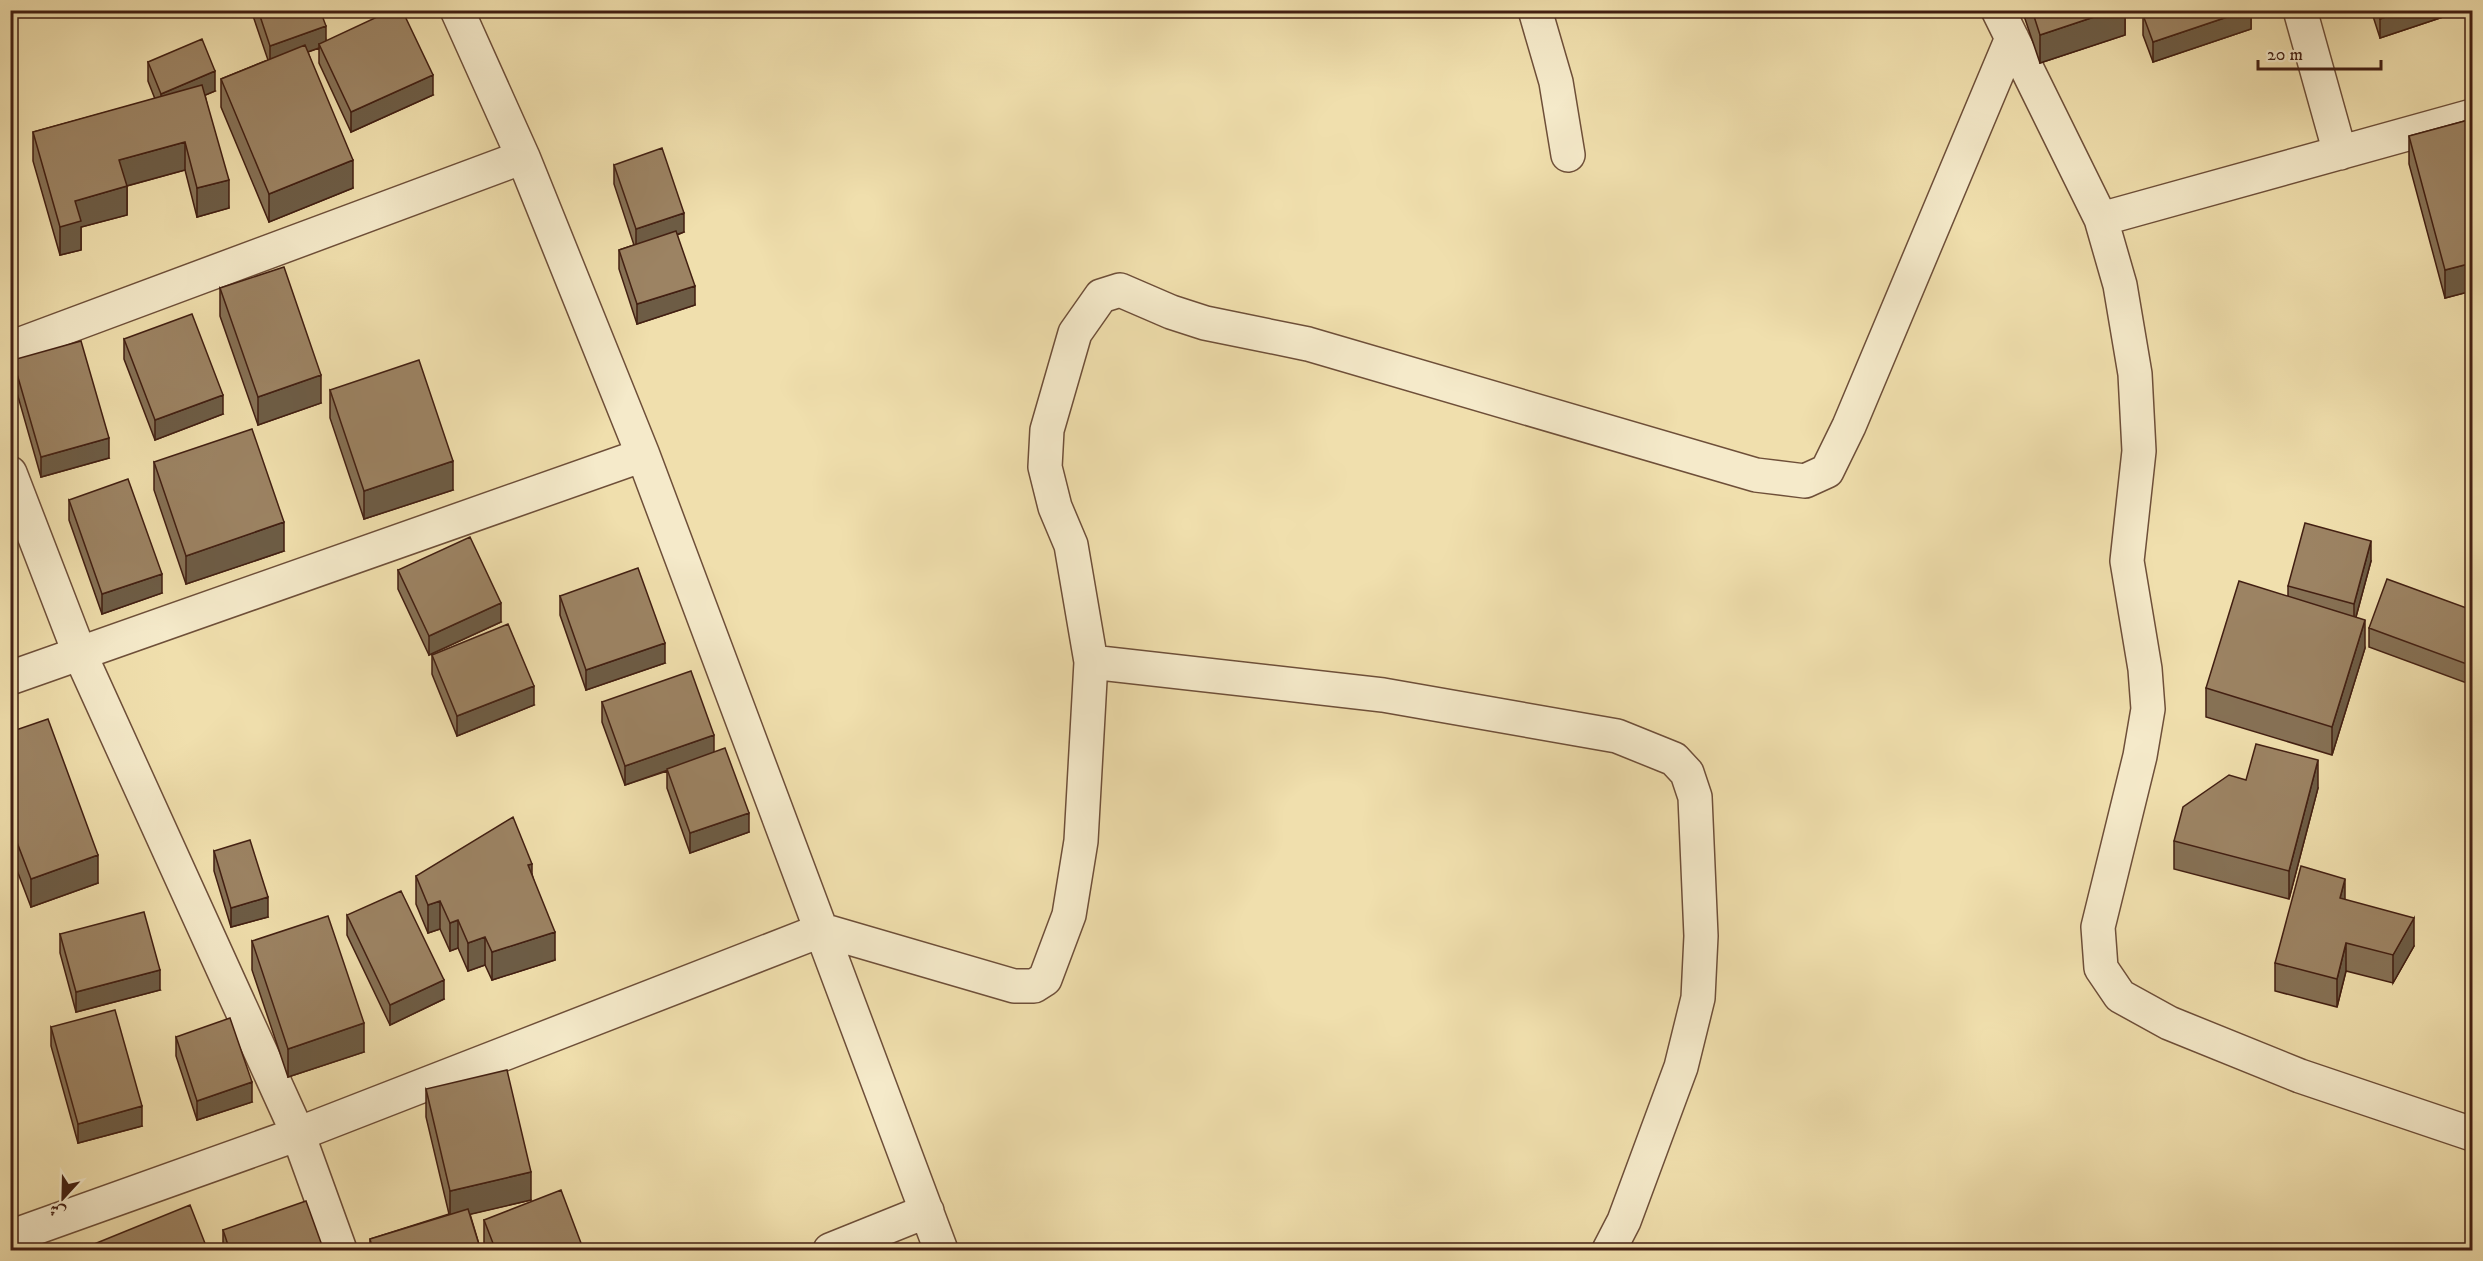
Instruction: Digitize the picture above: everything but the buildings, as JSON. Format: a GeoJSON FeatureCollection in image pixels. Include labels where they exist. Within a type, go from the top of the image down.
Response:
{"type":"FeatureCollection","features":[{"type":"Feature","properties":{"kind":"street"},"geometry":{"type":"LineString","coordinates":[[457,10],[523,157],[643,454],[941,1251]]}},
{"type":"Feature","properties":{"kind":"street"},"geometry":{"type":"LineString","coordinates":[[1535,10],[1556,82],[1568,155]]}},
{"type":"Feature","properties":{"kind":"street"},"geometry":{"type":"LineString","coordinates":[[2300,10],[2340,153]]}},
{"type":"Feature","properties":{"kind":"street"},"geometry":{"type":"LineString","coordinates":[[2005,24],[2101,219],[2120,285],[2135,374],[2139,451],[2127,561],[2145,669],[2148,709],[2140,756],[2098,927],[2102,968],[2120,996],[2169,1023],[2300,1076],[2472,1134]]}},
{"type":"Feature","properties":{"kind":"street"},"geometry":{"type":"LineString","coordinates":[[10,1237],[298,1134],[822,930],[1014,986],[1034,986],[1045,979],[1069,915],[1081,841],[1091,662],[1071,545],[1055,507],[1045,467],[1047,430],[1076,333],[1101,296],[1120,290],[1171,312],[1205,323],[1308,344],[1756,475],[1806,481],[1827,471],[1849,426],[2005,24]]}},
{"type":"Feature","properties":{"kind":"street"},"geometry":{"type":"LineString","coordinates":[[2101,219],[2472,116]]}},
{"type":"Feature","properties":{"kind":"street"},"geometry":{"type":"LineString","coordinates":[[10,348],[523,157]]}},
{"type":"Feature","properties":{"kind":"street"},"geometry":{"type":"LineString","coordinates":[[10,678],[643,454]]}},
{"type":"Feature","properties":{"kind":"street"},"geometry":{"type":"LineString","coordinates":[[10,473],[79,652],[298,1134],[340,1251]]}},
{"type":"Feature","properties":{"kind":"street"},"geometry":{"type":"LineString","coordinates":[[1091,662],[1383,695],[1617,736],[1674,759],[1687,773],[1695,797],[1701,936],[1698,998],[1681,1067],[1624,1221],[1609,1251]]}},
{"type":"Feature","properties":{"kind":"street"},"geometry":{"type":"LineString","coordinates":[[830,1251],[927,1211]]}}]}
